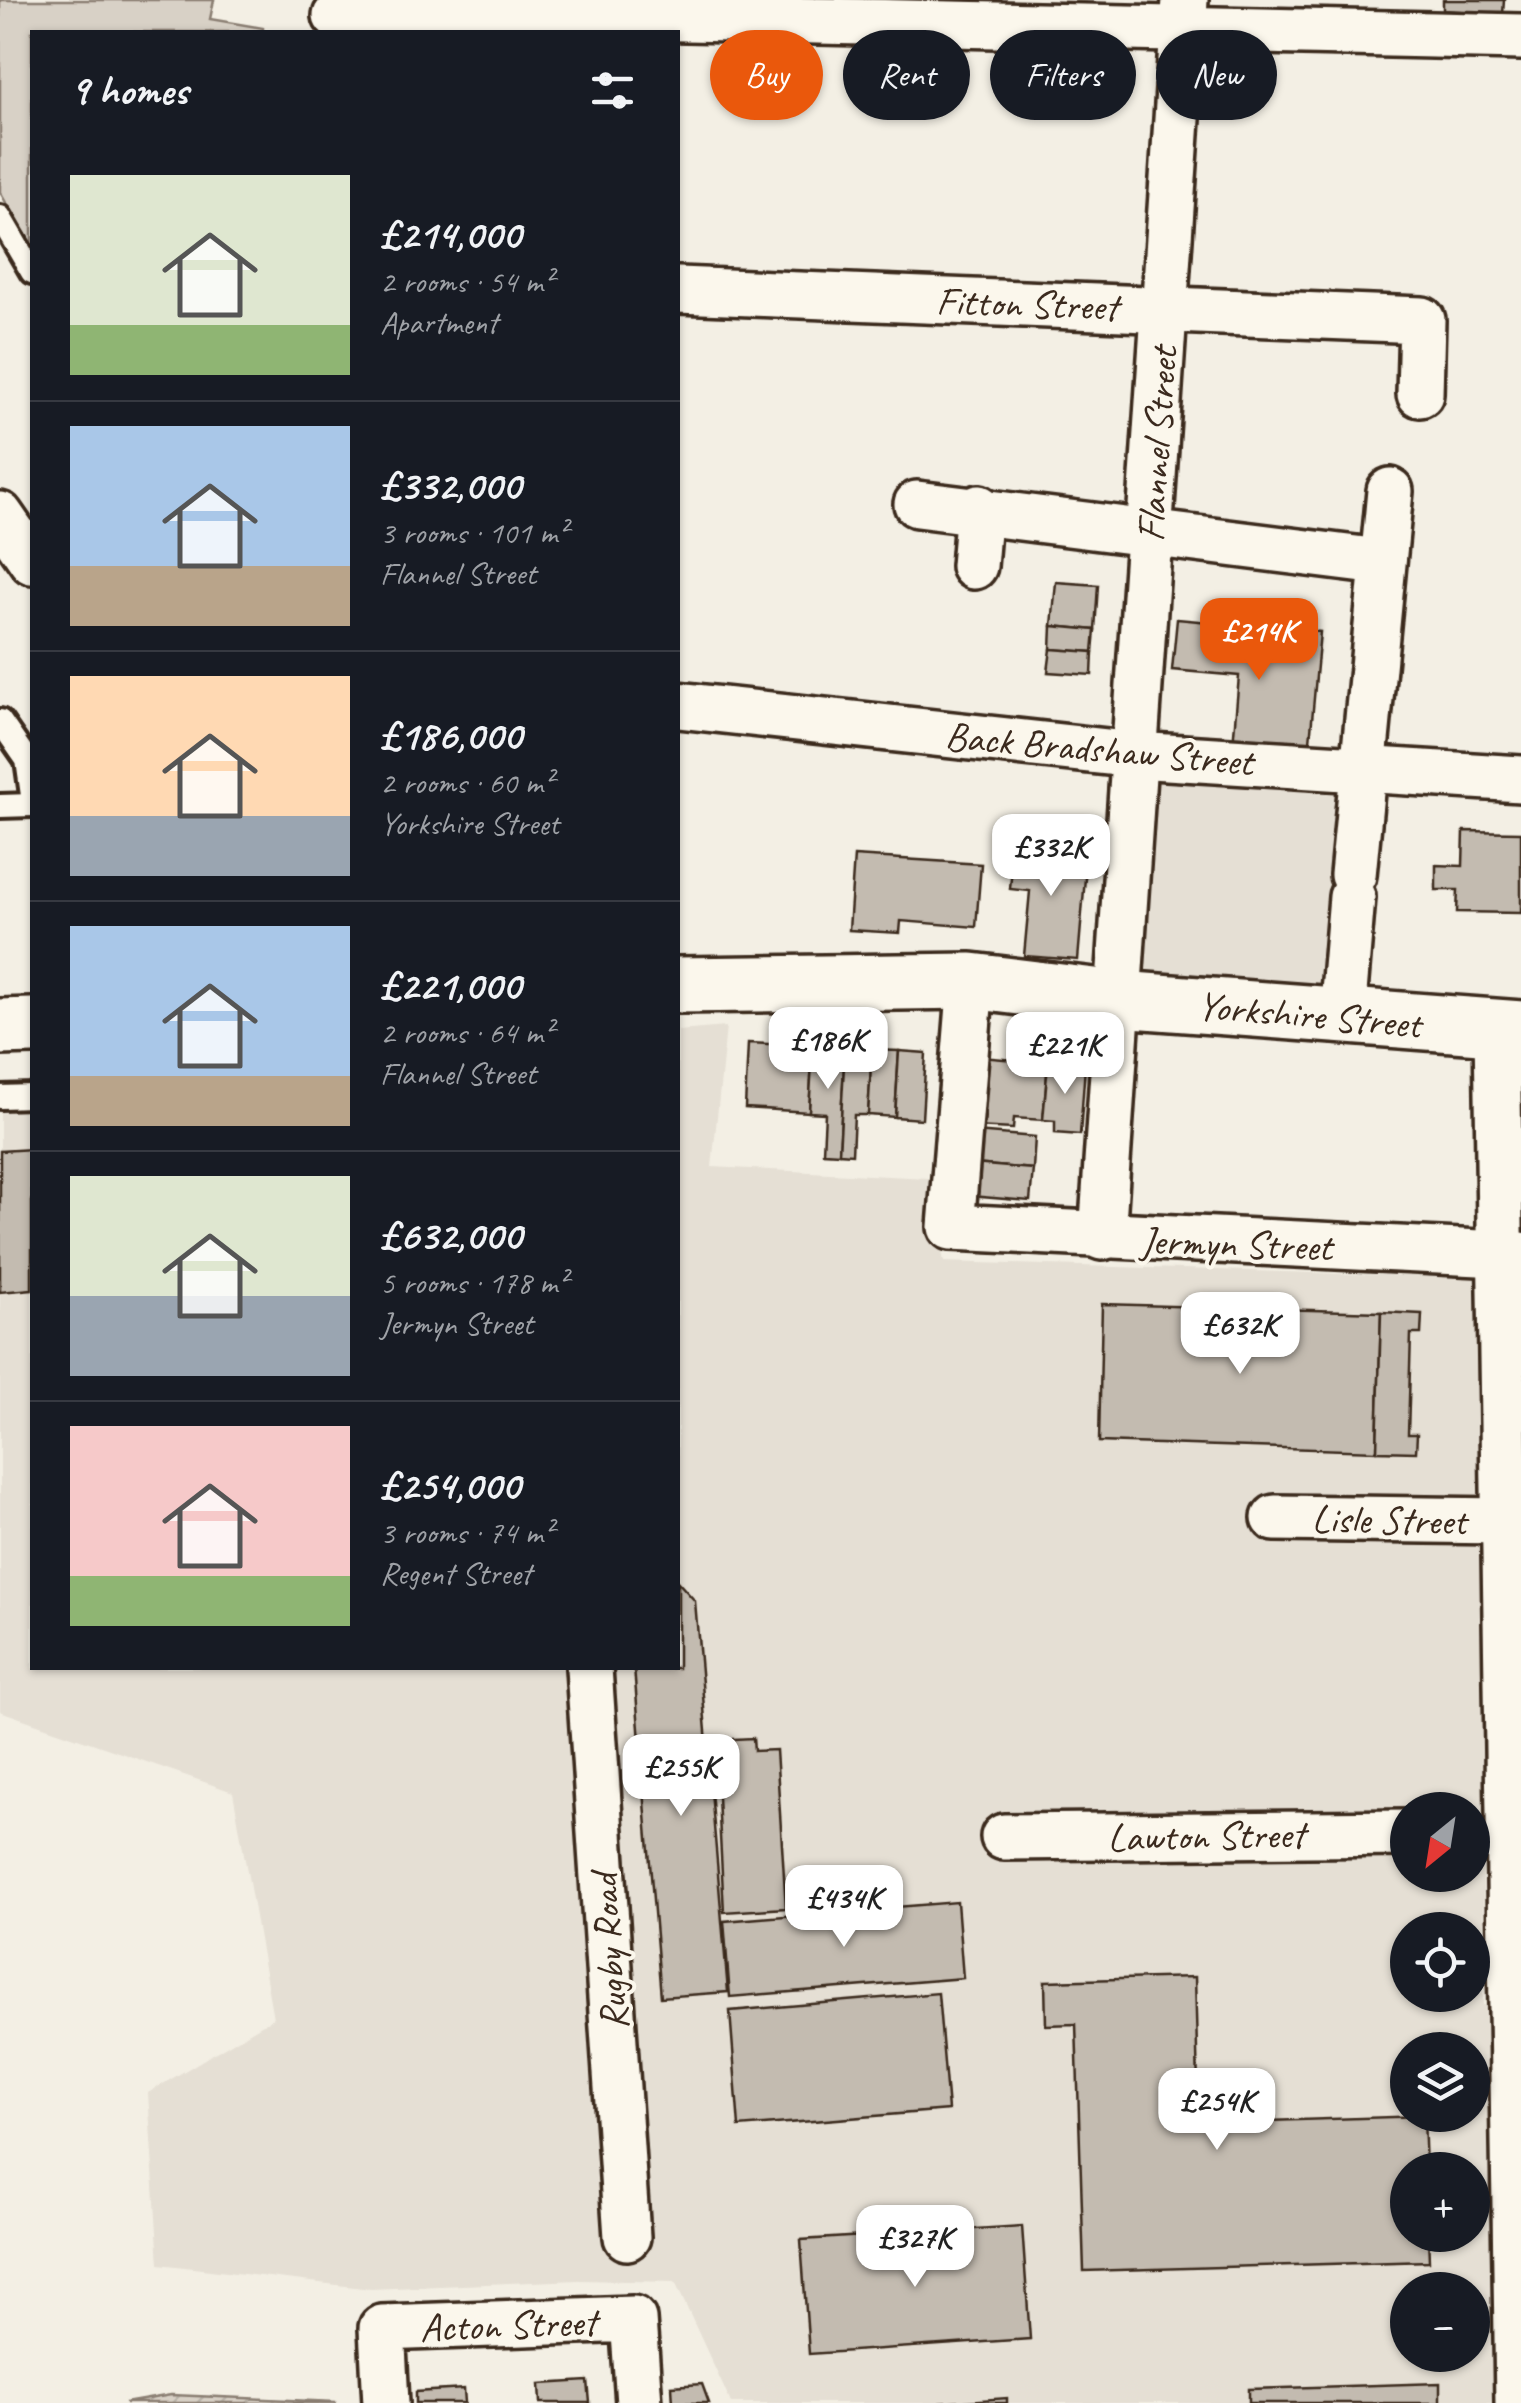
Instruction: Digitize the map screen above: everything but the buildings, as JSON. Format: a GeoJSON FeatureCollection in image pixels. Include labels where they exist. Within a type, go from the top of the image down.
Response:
{"type":"FeatureCollection","features":[{"type":"Feature","properties":{"kind":"highway","name":"Yorkshire Street"},"geometry":{"type":"LineString","coordinates":[[680,985],[971,981],[1118,999],[1509,1029]]}},
{"type":"Feature","properties":{"kind":"highway"},"geometry":{"type":"LineString","coordinates":[[0,1027],[30,1026]]}},
{"type":"Feature","properties":{"kind":"street"},"geometry":{"type":"LineString","coordinates":[[336,16],[382,5],[609,8],[668,25],[949,12],[1184,14],[1521,37]]}},
{"type":"Feature","properties":{"kind":"street","name":"Flannel Street"},"geometry":{"type":"LineString","coordinates":[[1102,1237],[1184,14]]}},
{"type":"Feature","properties":{"kind":"street","name":"Fitton Street"},"geometry":{"type":"LineString","coordinates":[[680,290],[1422,320],[1420,394]]}},
{"type":"Feature","properties":{"kind":"street"},"geometry":{"type":"LineString","coordinates":[[1342,1016],[1380,562],[1390,491]]}},
{"type":"Feature","properties":{"kind":"street"},"geometry":{"type":"LineString","coordinates":[[917,504],[979,508],[1380,562]]}},
{"type":"Feature","properties":{"kind":"street"},"geometry":{"type":"LineString","coordinates":[[974,566],[979,508]]}},
{"type":"Feature","properties":{"kind":"street","name":"Back Bradshaw Street"},"geometry":{"type":"LineString","coordinates":[[680,705],[1135,755],[1521,779]]}},
{"type":"Feature","properties":{"kind":"street","name":"Jermyn Street"},"geometry":{"type":"LineString","coordinates":[[971,981],[951,1228],[1510,1254]]}},
{"type":"Feature","properties":{"kind":"street"},"geometry":{"type":"LineString","coordinates":[[1509,1029],[1510,1254],[1490,1832],[1515,1990],[1518,2403]]}},
{"type":"Feature","properties":{"kind":"street","name":"Lisle Street"},"geometry":{"type":"LineString","coordinates":[[1275,1518],[1502,1521]]}},
{"type":"Feature","properties":{"kind":"street","name":"Rugby Road"},"geometry":{"type":"LineString","coordinates":[[590,1670],[627,2237]]}},
{"type":"Feature","properties":{"kind":"street","name":"Lawton Street"},"geometry":{"type":"LineString","coordinates":[[1004,1838],[1390,1833]]}},
{"type":"Feature","properties":{"kind":"street","name":"Acton Street"},"geometry":{"type":"LineString","coordinates":[[386,2403],[382,2328],[633,2319],[639,2403]]}},
{"type":"Feature","properties":{"kind":"lane"},"geometry":{"type":"LineString","coordinates":[[0,216],[30,268]]}},
{"type":"Feature","properties":{"kind":"lane"},"geometry":{"type":"LineString","coordinates":[[0,720],[27,760],[30,781]]}},
{"type":"Feature","properties":{"kind":"lane"},"geometry":{"type":"LineString","coordinates":[[0,806],[30,805]]}},
{"type":"Feature","properties":{"kind":"lane"},"geometry":{"type":"LineString","coordinates":[[0,1097],[30,1096]]}},
{"type":"Feature","properties":{"kind":"shaded area"},"geometry":{"type":"Polygon","coordinates":[[[0,0],[214,0],[210,19],[263,28],[30,30],[30,244],[0,192],[0,0]]]}},
{"type":"Feature","properties":{"kind":"shaded area"},"geometry":{"type":"Polygon","coordinates":[[[1147,776],[1345,795],[1330,993],[1140,972],[1147,776]]]}},
{"type":"Feature","properties":{"kind":"shaded area"},"geometry":{"type":"Polygon","coordinates":[[[726,1027],[712,1167],[928,1178],[944,1262],[1485,1278],[1484,1792],[1390,1792],[1390,1892],[1483,1892],[1483,1912],[1390,1912],[1390,2012],[1490,2012],[1490,2005],[1521,2006],[1521,2403],[731,2403],[675,2282],[578,2280],[371,2289],[159,2264],[148,2093],[273,2018],[233,1792],[0,1711],[0,1090],[30,1087],[30,1670],[680,1670],[680,1031],[726,1027]]]}},
{"type":"Feature","properties":{"kind":"shaded area"},"geometry":{"type":"Polygon","coordinates":[[[171,2395],[335,2402],[335,2403],[125,2403],[171,2395]]]}}]}
